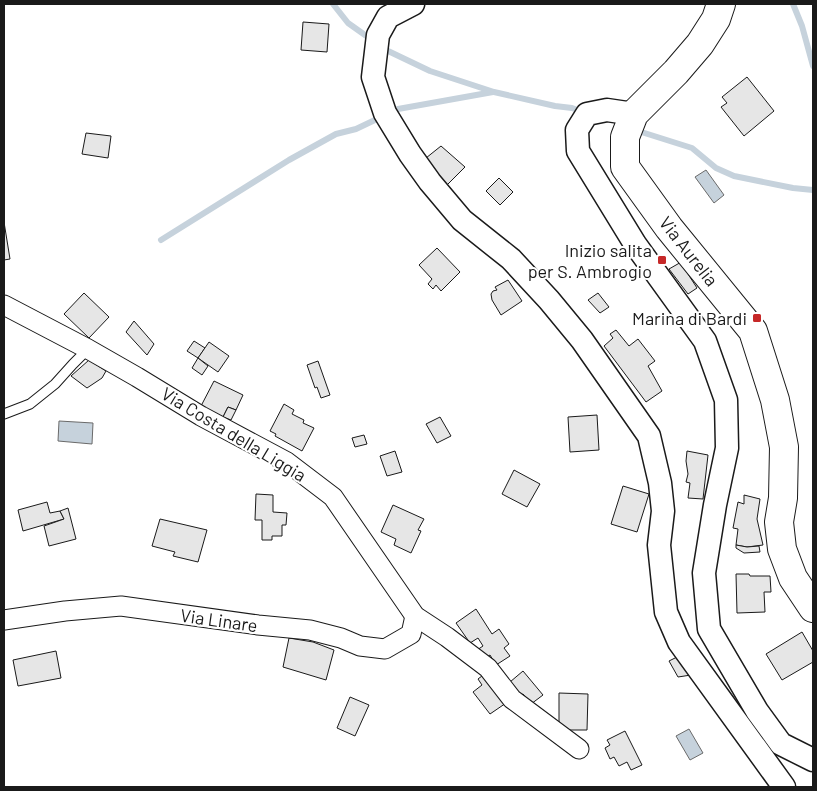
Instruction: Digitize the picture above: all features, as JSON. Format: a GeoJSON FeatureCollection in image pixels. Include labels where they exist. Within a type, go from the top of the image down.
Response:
{"type":"FeatureCollection","features":[{"type":"Feature","properties":{"kind":"main road"},"geometry":{"type":"LineString","coordinates":[[630,126],[700,44],[716,19],[721,4]]}},
{"type":"Feature","properties":{"kind":"main road","name":"Via Aurelia"},"geometry":{"type":"LineString","coordinates":[[630,126],[625,167],[669,228],[752,331],[775,400],[784,447],[783,498],[779,522],[782,549],[793,578],[813,608]]}},
{"type":"Feature","properties":{"kind":"street"},"geometry":{"type":"LineString","coordinates":[[413,4],[388,16],[378,35],[373,77],[385,113],[430,182],[462,220],[511,259],[549,300],[582,340],[650,436],[660,483],[663,511],[659,545],[666,612],[679,642],[784,787]]}},
{"type":"Feature","properties":{"kind":"street"},"geometry":{"type":"LineString","coordinates":[[630,126],[607,110],[587,114],[577,130],[578,151],[635,244],[705,341],[726,400],[727,448],[715,505],[704,574],[709,629],[756,711],[781,744],[813,760]]}},
{"type":"Feature","properties":{"kind":"street","name":"Via Costa della Liggia"},"geometry":{"type":"LineString","coordinates":[[4,305],[137,377],[201,416],[287,462],[333,497],[415,616],[488,668],[512,699],[579,749]]}},
{"type":"Feature","properties":{"kind":"street","name":"Via Linare"},"geometry":{"type":"LineString","coordinates":[[4,620],[65,611],[121,606],[258,625],[310,630],[340,638],[360,646],[384,649],[410,634],[415,616]]}},
{"type":"Feature","properties":{"kind":"lane"},"geometry":{"type":"LineString","coordinates":[[4,414],[30,404],[55,384],[88,350]]}},
{"type":"Feature","properties":{"kind":"shaded area"},"geometry":{"type":"Polygon","coordinates":[[[706,170],[724,195],[714,203],[695,177],[706,170]]]}},
{"type":"Feature","properties":{"kind":"shaded area"},"geometry":{"type":"Polygon","coordinates":[[[59,421],[93,423],[92,444],[58,441],[59,421]]]}},
{"type":"Feature","properties":{"kind":"shaded area"},"geometry":{"type":"Polygon","coordinates":[[[689,729],[703,753],[690,760],[676,736],[689,729]]]}},
{"type":"Feature","properties":{"kind":"building"},"geometry":{"type":"Polygon","coordinates":[[[303,22],[329,24],[327,52],[301,50],[303,22]]]}},
{"type":"Feature","properties":{"kind":"building"},"geometry":{"type":"Polygon","coordinates":[[[747,77],[774,111],[744,136],[721,107],[727,103],[722,97],[747,77]]]}},
{"type":"Feature","properties":{"kind":"building"},"geometry":{"type":"Polygon","coordinates":[[[86,133],[111,136],[108,158],[82,154],[86,133]]]}},
{"type":"Feature","properties":{"kind":"building"},"geometry":{"type":"Polygon","coordinates":[[[441,146],[465,167],[443,189],[421,162],[441,146]]]}},
{"type":"Feature","properties":{"kind":"building"},"geometry":{"type":"Polygon","coordinates":[[[499,178],[513,192],[500,205],[486,191],[499,178]]]}},
{"type":"Feature","properties":{"kind":"building"},"geometry":{"type":"Polygon","coordinates":[[[4,222],[10,259],[4,260],[4,222]]]}},
{"type":"Feature","properties":{"kind":"building"},"geometry":{"type":"Polygon","coordinates":[[[437,248],[460,272],[441,291],[436,285],[433,289],[428,284],[432,279],[419,265],[437,248]]]}},
{"type":"Feature","properties":{"kind":"building"},"geometry":{"type":"Polygon","coordinates":[[[683,261],[692,272],[688,274],[697,288],[688,294],[669,269],[683,261]]]}},
{"type":"Feature","properties":{"kind":"building"},"geometry":{"type":"Polygon","coordinates":[[[508,280],[522,301],[501,315],[492,300],[491,294],[497,290],[495,287],[508,280]]]}},
{"type":"Feature","properties":{"kind":"building"},"geometry":{"type":"Polygon","coordinates":[[[84,293],[109,317],[89,338],[64,314],[84,293]]]}},
{"type":"Feature","properties":{"kind":"building"},"geometry":{"type":"Polygon","coordinates":[[[598,293],[609,307],[600,313],[588,300],[598,293]]]}},
{"type":"Feature","properties":{"kind":"building"},"geometry":{"type":"Polygon","coordinates":[[[134,321],[154,344],[147,355],[126,332],[134,321]]]}},
{"type":"Feature","properties":{"kind":"building"},"geometry":{"type":"Polygon","coordinates":[[[616,330],[629,346],[638,339],[655,361],[648,366],[662,391],[646,402],[604,346],[613,338],[610,334],[616,330]]]}},
{"type":"Feature","properties":{"kind":"building"},"geometry":{"type":"Polygon","coordinates":[[[194,341],[205,348],[198,358],[187,351],[194,341]]]}},
{"type":"Feature","properties":{"kind":"building"},"geometry":{"type":"Polygon","coordinates":[[[209,342],[229,356],[218,372],[198,358],[209,342]]]}},
{"type":"Feature","properties":{"kind":"building"},"geometry":{"type":"Polygon","coordinates":[[[198,358],[208,366],[202,375],[192,368],[198,358]]]}},
{"type":"Feature","properties":{"kind":"building"},"geometry":{"type":"Polygon","coordinates":[[[89,360],[106,371],[102,378],[87,388],[71,376],[89,360]]]}},
{"type":"Feature","properties":{"kind":"building"},"geometry":{"type":"Polygon","coordinates":[[[318,361],[330,395],[321,398],[317,387],[315,388],[307,365],[318,361]]]}},
{"type":"Feature","properties":{"kind":"building"},"geometry":{"type":"Polygon","coordinates":[[[214,381],[243,395],[236,410],[228,407],[223,417],[201,406],[214,381]]]}},
{"type":"Feature","properties":{"kind":"building"},"geometry":{"type":"Polygon","coordinates":[[[284,404],[294,410],[292,414],[304,420],[303,423],[314,428],[302,451],[275,436],[276,434],[270,431],[284,404]]]}},
{"type":"Feature","properties":{"kind":"building"},"geometry":{"type":"Polygon","coordinates":[[[228,407],[236,410],[231,420],[223,417],[228,407]]]}},
{"type":"Feature","properties":{"kind":"building"},"geometry":{"type":"Polygon","coordinates":[[[597,415],[599,450],[570,452],[568,417],[597,415]]]}},
{"type":"Feature","properties":{"kind":"building"},"geometry":{"type":"Polygon","coordinates":[[[440,417],[451,436],[437,443],[426,424],[440,417]]]}},
{"type":"Feature","properties":{"kind":"building"},"geometry":{"type":"Polygon","coordinates":[[[364,435],[367,444],[355,447],[352,438],[364,435]]]}},
{"type":"Feature","properties":{"kind":"building"},"geometry":{"type":"Polygon","coordinates":[[[395,451],[402,472],[387,476],[380,456],[395,451]]]}},
{"type":"Feature","properties":{"kind":"building"},"geometry":{"type":"Polygon","coordinates":[[[687,451],[708,455],[703,499],[688,498],[690,483],[686,482],[688,474],[687,451]]]}},
{"type":"Feature","properties":{"kind":"building"},"geometry":{"type":"Polygon","coordinates":[[[514,470],[540,484],[527,507],[502,494],[514,470]]]}},
{"type":"Feature","properties":{"kind":"building"},"geometry":{"type":"Polygon","coordinates":[[[623,486],[649,494],[637,532],[611,524],[623,486]]]}},
{"type":"Feature","properties":{"kind":"building"},"geometry":{"type":"Polygon","coordinates":[[[256,494],[273,495],[273,512],[287,513],[286,525],[282,525],[282,536],[272,536],[272,540],[262,540],[262,520],[255,520],[256,494]]]}},
{"type":"Feature","properties":{"kind":"building"},"geometry":{"type":"Polygon","coordinates":[[[744,495],[760,499],[757,519],[763,545],[747,547],[736,545],[738,529],[733,528],[738,502],[744,504],[744,495]]]}},
{"type":"Feature","properties":{"kind":"building"},"geometry":{"type":"Polygon","coordinates":[[[47,502],[50,513],[60,511],[64,519],[23,531],[18,510],[47,502]]]}},
{"type":"Feature","properties":{"kind":"building"},"geometry":{"type":"Polygon","coordinates":[[[393,505],[424,519],[418,530],[421,531],[411,553],[394,545],[396,539],[381,532],[393,505]]]}},
{"type":"Feature","properties":{"kind":"building"},"geometry":{"type":"Polygon","coordinates":[[[68,508],[76,539],[49,546],[44,526],[64,519],[60,511],[68,508]]]}},
{"type":"Feature","properties":{"kind":"building"},"geometry":{"type":"Polygon","coordinates":[[[160,519],[207,530],[198,562],[173,556],[175,552],[152,546],[160,519]]]}},
{"type":"Feature","properties":{"kind":"building"},"geometry":{"type":"Polygon","coordinates":[[[736,545],[747,547],[759,546],[760,552],[744,553],[736,548],[736,545]]]}},
{"type":"Feature","properties":{"kind":"building"},"geometry":{"type":"Polygon","coordinates":[[[736,574],[770,576],[771,592],[764,592],[765,612],[737,613],[736,574]]]}},
{"type":"Feature","properties":{"kind":"building"},"geometry":{"type":"Polygon","coordinates":[[[476,609],[492,634],[499,629],[509,644],[504,648],[510,656],[496,665],[490,655],[483,659],[477,650],[483,646],[478,638],[470,643],[456,623],[476,609]]]}},
{"type":"Feature","properties":{"kind":"building"},"geometry":{"type":"Polygon","coordinates":[[[802,632],[813,651],[813,662],[782,680],[766,654],[802,632]]]}},
{"type":"Feature","properties":{"kind":"building"},"geometry":{"type":"Polygon","coordinates":[[[289,638],[313,642],[334,650],[326,680],[283,667],[289,638]]]}},
{"type":"Feature","properties":{"kind":"building"},"geometry":{"type":"Polygon","coordinates":[[[56,651],[61,678],[18,686],[13,660],[56,651]]]}},
{"type":"Feature","properties":{"kind":"building"},"geometry":{"type":"Polygon","coordinates":[[[679,656],[691,675],[678,677],[669,661],[679,656]]]}},
{"type":"Feature","properties":{"kind":"building"},"geometry":{"type":"Polygon","coordinates":[[[523,671],[543,695],[531,704],[510,682],[523,671]]]}},
{"type":"Feature","properties":{"kind":"building"},"geometry":{"type":"Polygon","coordinates":[[[487,672],[509,701],[490,714],[473,692],[482,685],[478,679],[487,672]]]}},
{"type":"Feature","properties":{"kind":"building"},"geometry":{"type":"Polygon","coordinates":[[[559,693],[588,694],[587,730],[559,730],[559,693]]]}},
{"type":"Feature","properties":{"kind":"building"},"geometry":{"type":"Polygon","coordinates":[[[350,697],[369,705],[355,736],[337,728],[350,697]]]}},
{"type":"Feature","properties":{"kind":"building"},"geometry":{"type":"Polygon","coordinates":[[[625,731],[642,765],[631,770],[627,762],[619,766],[614,757],[610,759],[605,748],[610,745],[607,740],[625,731]]]}},
{"type":"Feature","properties":{"kind":"waterway"},"geometry":{"type":"LineString","coordinates":[[333,4],[348,23],[372,40]]}},
{"type":"Feature","properties":{"kind":"waterway"},"geometry":{"type":"LineString","coordinates":[[793,4],[802,26],[813,66]]}},
{"type":"Feature","properties":{"kind":"waterway"},"geometry":{"type":"LineString","coordinates":[[382,47],[430,71],[494,92],[583,112]]}},
{"type":"Feature","properties":{"kind":"waterway"},"geometry":{"type":"LineString","coordinates":[[161,240],[289,160],[336,134],[356,129],[398,109],[493,92]]}},
{"type":"Feature","properties":{"kind":"waterway"},"geometry":{"type":"LineString","coordinates":[[635,130],[692,148],[716,168],[734,176],[793,188],[813,190]]}},
{"type":"Feature","properties":{"kind":"place","name":"Inizio salita per S. Ambrogio"},"geometry":{"type":"Point","coordinates":[662,260]}},
{"type":"Feature","properties":{"kind":"place","name":"Marina di Bardi"},"geometry":{"type":"Point","coordinates":[757,318]}}]}
